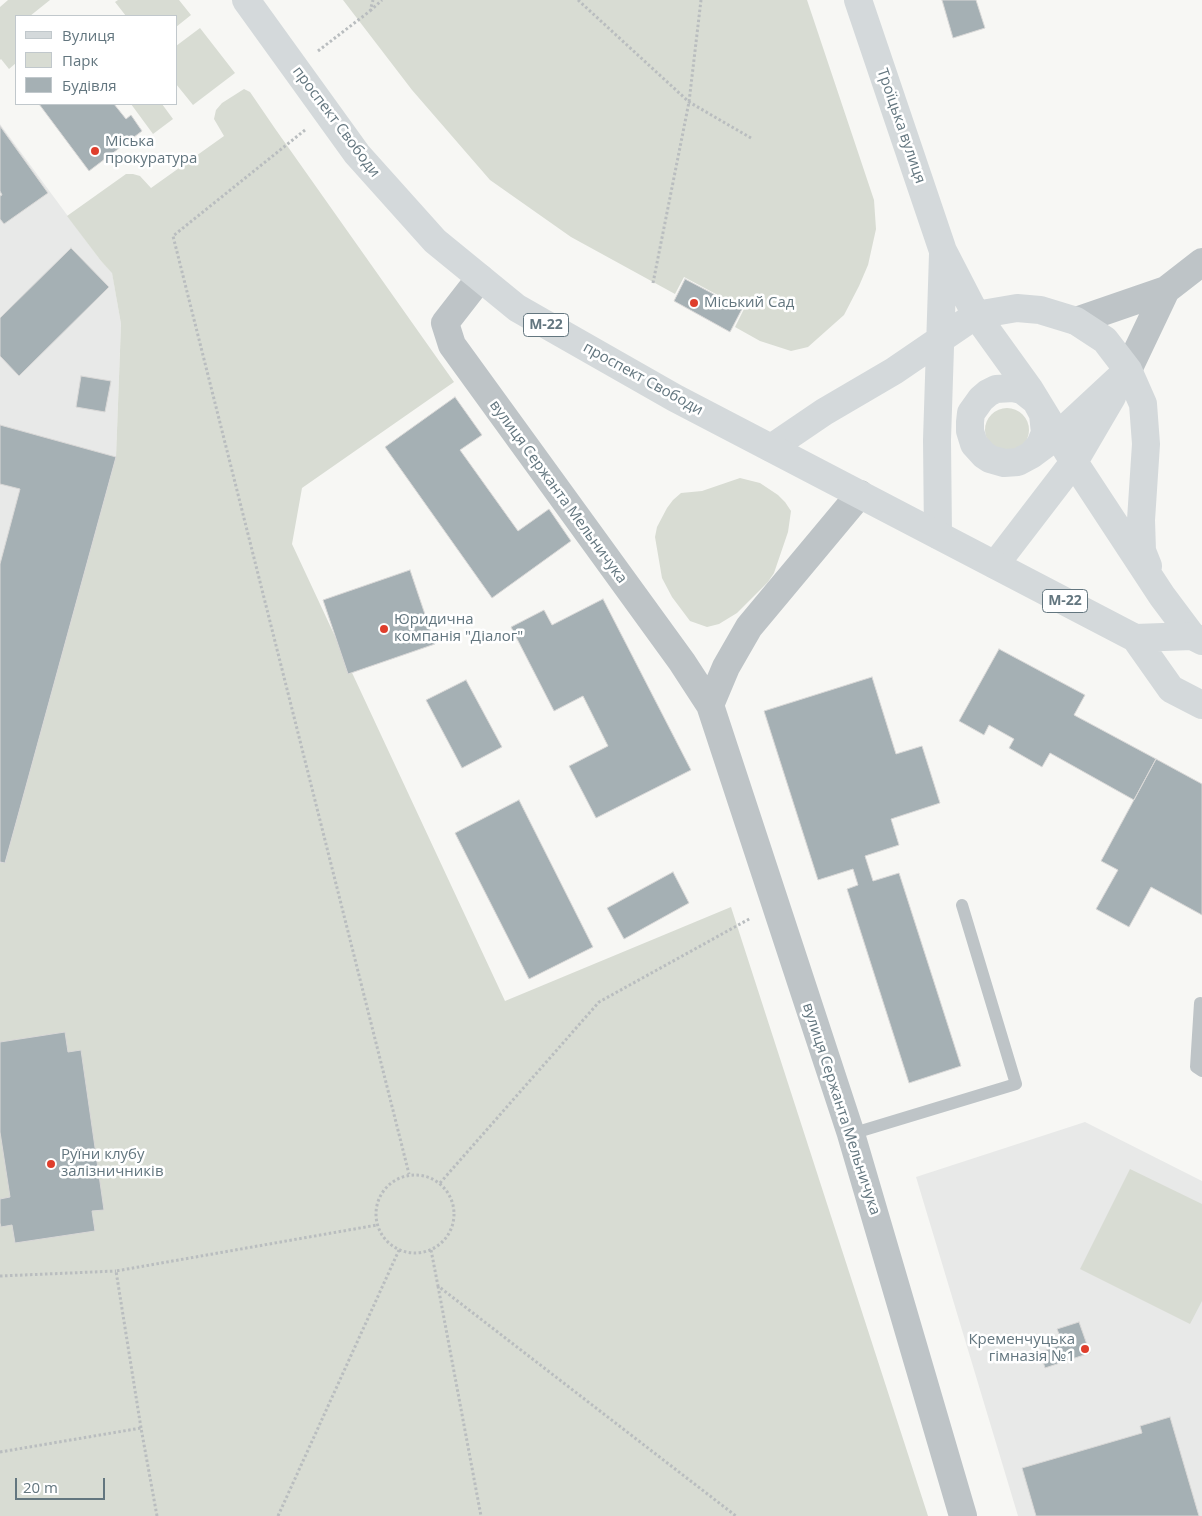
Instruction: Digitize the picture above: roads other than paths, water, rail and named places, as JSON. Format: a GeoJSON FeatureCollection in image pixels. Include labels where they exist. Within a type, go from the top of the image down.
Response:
{"type":"FeatureCollection","features":[{"type":"Feature","properties":{"kind":"main road","name":"проспект Свободи"},"geometry":{"type":"LineString","coordinates":[[246,0],[357,154],[435,241],[517,308],[675,398],[1135,638],[1171,689],[1202,705]]}},
{"type":"Feature","properties":{"kind":"main road","name":"Троїцька вулиця"},"geometry":{"type":"LineString","coordinates":[[858,0],[943,251]]}},
{"type":"Feature","properties":{"kind":"main road"},"geometry":{"type":"LineString","coordinates":[[943,251],[976,315],[1030,390],[1074,462],[1157,588],[1197,638]]}},
{"type":"Feature","properties":{"kind":"main road"},"geometry":{"type":"LineString","coordinates":[[938,535],[938,380],[943,251]]}},
{"type":"Feature","properties":{"kind":"main road"},"geometry":{"type":"LineString","coordinates":[[771,448],[824,412],[894,371],[976,315],[1017,308],[1040,310],[1076,321],[1105,340],[1128,370],[1143,404],[1146,444],[1141,520],[1142,550],[1157,588]]}},
{"type":"Feature","properties":{"kind":"main road"},"geometry":{"type":"LineString","coordinates":[[938,380],[970,430],[974,444],[990,459],[1011,463],[1018,462],[1031,455],[1058,435],[1128,370]]}},
{"type":"Feature","properties":{"kind":"main road"},"geometry":{"type":"LineString","coordinates":[[995,564],[1074,462],[1128,370]]}},
{"type":"Feature","properties":{"kind":"main road"},"geometry":{"type":"LineString","coordinates":[[970,430],[971,413],[975,405],[988,393],[1013,388],[1022,390],[1030,395],[1041,408],[1045,420],[1045,433],[1040,445],[1031,455]]}},
{"type":"Feature","properties":{"kind":"main road","name":"проспект Свободи"},"geometry":{"type":"LineString","coordinates":[[1135,638],[1197,638]]}},
{"type":"Feature","properties":{"kind":"street"},"geometry":{"type":"LineString","coordinates":[[1076,321],[1166,290],[1202,262]]}},
{"type":"Feature","properties":{"kind":"street","name":"вулиця Сержанта Мельничука"},"geometry":{"type":"LineString","coordinates":[[480,278],[445,323],[452,345],[682,662],[710,705],[851,1134],[964,1516]]}},
{"type":"Feature","properties":{"kind":"street"},"geometry":{"type":"LineString","coordinates":[[1128,370],[1166,290]]}},
{"type":"Feature","properties":{"kind":"street"},"geometry":{"type":"LineString","coordinates":[[710,705],[726,667],[749,627],[860,494]]}},
{"type":"Feature","properties":{"kind":"lane"},"geometry":{"type":"LineString","coordinates":[[851,1134],[1016,1084],[962,905]]}},
{"type":"Feature","properties":{"kind":"lane"},"geometry":{"type":"LineString","coordinates":[[1200,1003],[1196,1068],[1202,1071]]}},
{"type":"Feature","properties":{"kind":"place","name":"Міська прокуратура"},"geometry":{"type":"Point","coordinates":[95,151]}},
{"type":"Feature","properties":{"kind":"place","name":"Міський Сад"},"geometry":{"type":"Point","coordinates":[694,303]}},
{"type":"Feature","properties":{"kind":"place","name":"Юридична компанія \"Діалог\""},"geometry":{"type":"Point","coordinates":[384,629]}},
{"type":"Feature","properties":{"kind":"place","name":"Руїни клубу залізничників"},"geometry":{"type":"Point","coordinates":[51,1164]}},
{"type":"Feature","properties":{"kind":"place","name":"Кременчуцька гімназія №1"},"geometry":{"type":"Point","coordinates":[1085,1349]}}]}
